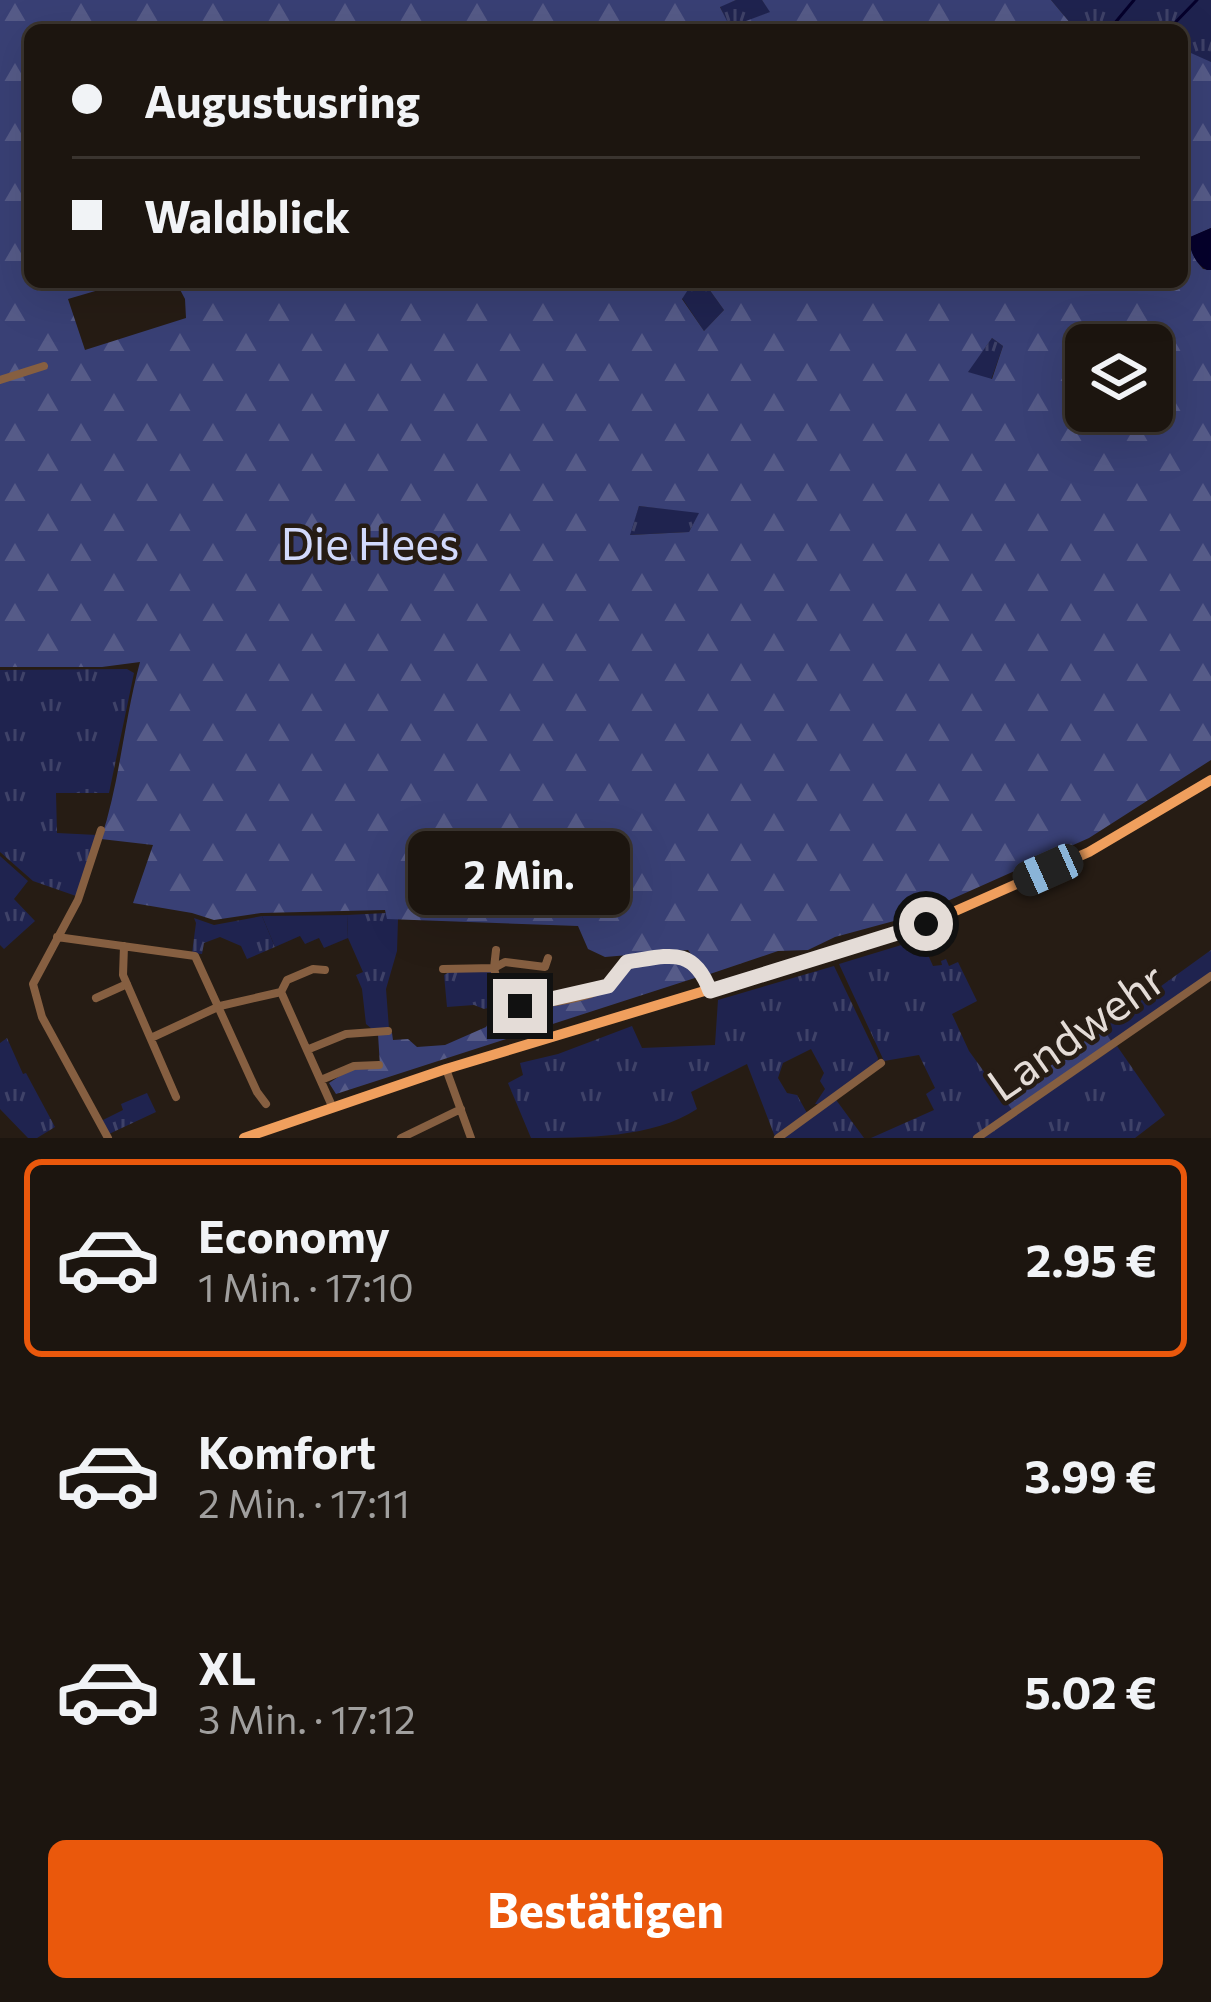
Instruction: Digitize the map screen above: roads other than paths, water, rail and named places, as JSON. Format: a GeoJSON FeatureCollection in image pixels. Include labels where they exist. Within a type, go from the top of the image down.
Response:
{"type":"FeatureCollection","features":[{"type":"Feature","properties":{"kind":"main road"},"geometry":{"type":"LineString","coordinates":[[244,1138],[446,1069],[926,924],[1089,852],[1211,780]]}},
{"type":"Feature","properties":{"kind":"street"},"geometry":{"type":"LineString","coordinates":[[0,380],[44,366]]}},
{"type":"Feature","properties":{"kind":"street"},"geometry":{"type":"LineString","coordinates":[[101,830],[78,900],[33,984],[34,999],[108,1138]]}},
{"type":"Feature","properties":{"kind":"street"},"geometry":{"type":"LineString","coordinates":[[57,937],[195,956],[266,1104]]}},
{"type":"Feature","properties":{"kind":"street"},"geometry":{"type":"LineString","coordinates":[[124,946],[127,984],[176,1097]]}},
{"type":"Feature","properties":{"kind":"street"},"geometry":{"type":"LineString","coordinates":[[496,950],[494,968],[503,1007]]}},
{"type":"Feature","properties":{"kind":"street"},"geometry":{"type":"LineString","coordinates":[[493,1014],[503,1007],[596,991],[608,986],[627,962],[679,956],[699,966],[710,991]]}},
{"type":"Feature","properties":{"kind":"street"},"geometry":{"type":"LineString","coordinates":[[443,969],[494,968],[506,962],[545,967],[548,958]]}},
{"type":"Feature","properties":{"kind":"street"},"geometry":{"type":"LineString","coordinates":[[281,992],[287,980],[313,969],[325,970]]}},
{"type":"Feature","properties":{"kind":"street","name":"Landwehr"},"geometry":{"type":"LineString","coordinates":[[977,1138],[1211,976]]}},
{"type":"Feature","properties":{"kind":"street"},"geometry":{"type":"LineString","coordinates":[[97,998],[127,984]]}},
{"type":"Feature","properties":{"kind":"street"},"geometry":{"type":"LineString","coordinates":[[151,1038],[220,1006],[281,992]]}},
{"type":"Feature","properties":{"kind":"street"},"geometry":{"type":"LineString","coordinates":[[281,992],[332,1106]]}},
{"type":"Feature","properties":{"kind":"street"},"geometry":{"type":"LineString","coordinates":[[308,1050],[346,1034],[388,1031]]}},
{"type":"Feature","properties":{"kind":"street"},"geometry":{"type":"LineString","coordinates":[[321,1080],[353,1066],[379,1064]]}},
{"type":"Feature","properties":{"kind":"street"},"geometry":{"type":"LineString","coordinates":[[778,1138],[881,1064]]}},
{"type":"Feature","properties":{"kind":"street"},"geometry":{"type":"LineString","coordinates":[[446,1069],[471,1138]]}},
{"type":"Feature","properties":{"kind":"street"},"geometry":{"type":"LineString","coordinates":[[401,1138],[461,1109]]}},
{"type":"Feature","properties":{"kind":"waterway"},"geometry":{"type":"LineString","coordinates":[[1114,24],[1134,0]]}},
{"type":"Feature","properties":{"kind":"waterway"},"geometry":{"type":"LineString","coordinates":[[1174,24],[1197,0]]}},
{"type":"Feature","properties":{"kind":"park label","name":"Die Hees"},"geometry":{"type":"Point","coordinates":[370,541]}}]}
